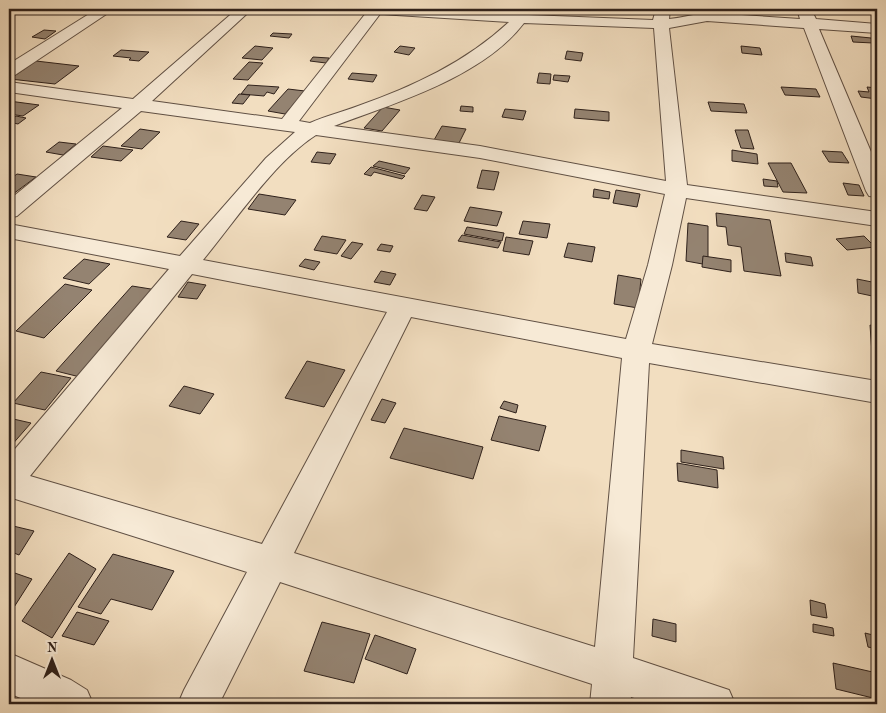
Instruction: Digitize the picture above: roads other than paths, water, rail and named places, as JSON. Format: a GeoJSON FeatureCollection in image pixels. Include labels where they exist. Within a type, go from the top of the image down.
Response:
{"type":"FeatureCollection","features":[{"type":"Feature","properties":{"kind":"street"},"geometry":{"type":"LineString","coordinates":[[9,71],[107,9]]}},
{"type":"Feature","properties":{"kind":"street"},"geometry":{"type":"LineString","coordinates":[[9,211],[138,104],[245,9]]}},
{"type":"Feature","properties":{"kind":"street"},"geometry":{"type":"LineString","coordinates":[[286,126],[370,9],[662,17],[807,16],[877,28]]}},
{"type":"Feature","properties":{"kind":"street"},"geometry":{"type":"LineString","coordinates":[[709,17],[726,9]]}},
{"type":"Feature","properties":{"kind":"street"},"geometry":{"type":"LineString","coordinates":[[9,478],[185,265],[284,151],[311,130],[391,100],[444,76],[486,50],[524,14]]}},
{"type":"Feature","properties":{"kind":"street"},"geometry":{"type":"LineString","coordinates":[[807,16],[853,136],[877,191]]}},
{"type":"Feature","properties":{"kind":"street"},"geometry":{"type":"LineString","coordinates":[[612,688],[636,351],[660,265],[677,190],[670,130],[662,17]]}},
{"type":"Feature","properties":{"kind":"street"},"geometry":{"type":"LineString","coordinates":[[9,87],[480,152],[677,190],[877,220]]}},
{"type":"Feature","properties":{"kind":"street"},"geometry":{"type":"LineString","coordinates":[[9,231],[636,351],[877,392]]}},
{"type":"Feature","properties":{"kind":"street"},"geometry":{"type":"LineString","coordinates":[[198,704],[403,307]]}},
{"type":"Feature","properties":{"kind":"street"},"geometry":{"type":"LineString","coordinates":[[9,483],[272,563],[612,688],[716,704]]}},
{"type":"Feature","properties":{"kind":"street"},"geometry":{"type":"LineString","coordinates":[[9,673],[57,694],[73,704]]}}]}
